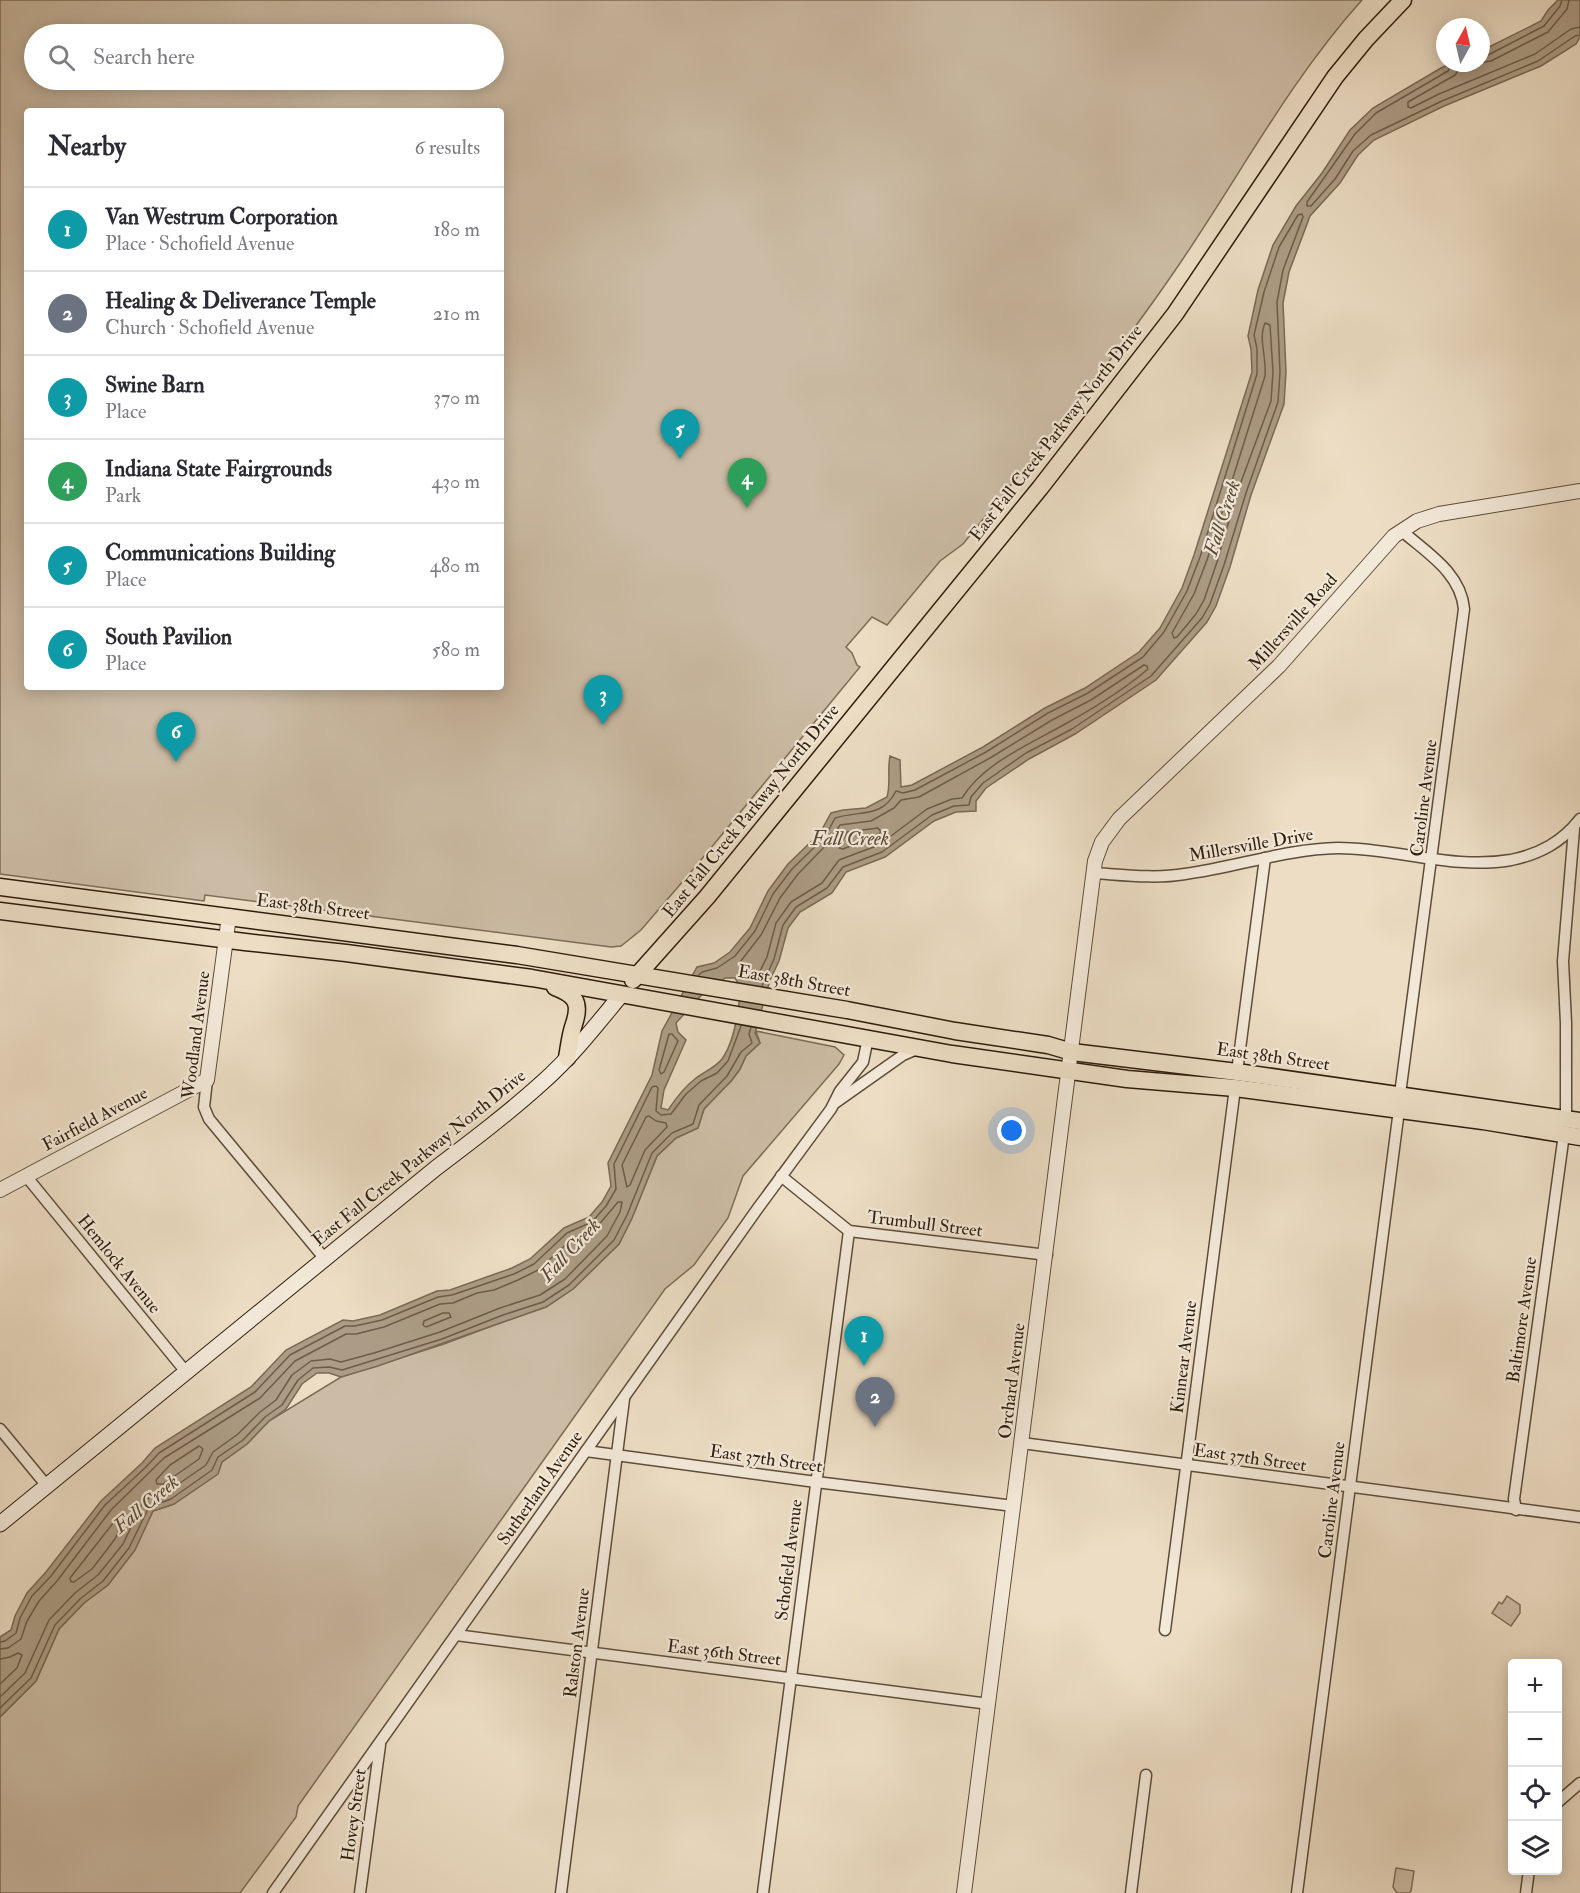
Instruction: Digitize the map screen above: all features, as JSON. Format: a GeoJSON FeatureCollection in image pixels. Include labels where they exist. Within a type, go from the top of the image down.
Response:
{"type":"FeatureCollection","features":[{"type":"Feature","properties":{"kind":"main road","name":"East Fall Creek Parkway North Drive"},"geometry":{"type":"LineString","coordinates":[[0,1524],[501,1118],[567,1058],[707,897],[1040,488],[1175,314],[1335,77],[1366,39],[1403,0]]}},
{"type":"Feature","properties":{"kind":"main road","name":"East 38th Street"},"geometry":{"type":"LineString","coordinates":[[0,887],[441,943],[847,1010],[1236,1080],[1572,1128]]}},
{"type":"Feature","properties":{"kind":"main road","name":"East 38th Street"},"geometry":{"type":"LineString","coordinates":[[0,911],[532,978],[919,1048],[1127,1079],[1236,1080]]}},
{"type":"Feature","properties":{"kind":"main road"},"geometry":{"type":"LineString","coordinates":[[532,978],[558,988],[574,998],[578,1015],[567,1058]]}},
{"type":"Feature","properties":{"kind":"street","name":"Millersville Road"},"geometry":{"type":"LineString","coordinates":[[1094,873],[1098,851],[1113,825],[1279,666],[1389,541],[1417,522],[1439,514],[1580,491]]}},
{"type":"Feature","properties":{"kind":"street","name":"Caroline Avenue"},"geometry":{"type":"LineString","coordinates":[[1298,1893],[1464,614],[1464,604],[1458,584],[1402,531]]}},
{"type":"Feature","properties":{"kind":"street","name":"Millersville Drive"},"geometry":{"type":"LineString","coordinates":[[1094,873],[1176,876],[1305,850],[1340,848],[1472,862],[1512,859],[1545,849],[1561,840],[1576,830],[1580,819]]}},
{"type":"Feature","properties":{"kind":"street","name":"Baltimore Avenue"},"geometry":{"type":"LineString","coordinates":[[1516,1510],[1516,1488],[1572,1128],[1563,961],[1576,830]]}},
{"type":"Feature","properties":{"kind":"street","name":"Kinnear Avenue"},"geometry":{"type":"LineString","coordinates":[[1165,1630],[1265,858]]}},
{"type":"Feature","properties":{"kind":"street","name":"Orchard Avenue"},"geometry":{"type":"LineString","coordinates":[[964,1893],[1094,873]]}},
{"type":"Feature","properties":{"kind":"street","name":"Woodland Avenue"},"geometry":{"type":"LineString","coordinates":[[229,916],[204,1107],[209,1119],[325,1259]]}},
{"type":"Feature","properties":{"kind":"street","name":"Sutherland Avenue"},"geometry":{"type":"LineString","coordinates":[[273,1893],[835,1103],[840,1091],[863,1062],[868,1038]]}},
{"type":"Feature","properties":{"kind":"street","name":"Sutherland Avenue"},"geometry":{"type":"LineString","coordinates":[[835,1103],[901,1057],[919,1048]]}},
{"type":"Feature","properties":{"kind":"street","name":"Fairfield Avenue"},"geometry":{"type":"LineString","coordinates":[[0,1190],[207,1080]]}},
{"type":"Feature","properties":{"kind":"street","name":"Hemlock Avenue"},"geometry":{"type":"LineString","coordinates":[[26,1176],[186,1372]]}},
{"type":"Feature","properties":{"kind":"street","name":"Trumbull Street"},"geometry":{"type":"LineString","coordinates":[[782,1176],[849,1231],[1047,1255]]}},
{"type":"Feature","properties":{"kind":"street","name":"Schofield Avenue"},"geometry":{"type":"LineString","coordinates":[[763,1893],[849,1231]]}},
{"type":"Feature","properties":{"kind":"street","name":"Ralston Avenue"},"geometry":{"type":"LineString","coordinates":[[561,1893],[625,1396]]}},
{"type":"Feature","properties":{"kind":"street"},"geometry":{"type":"LineString","coordinates":[[0,1429],[47,1486]]}},
{"type":"Feature","properties":{"kind":"street","name":"East 37th Street"},"geometry":{"type":"LineString","coordinates":[[1022,1443],[1580,1517]]}},
{"type":"Feature","properties":{"kind":"street","name":"East 37th Street"},"geometry":{"type":"LineString","coordinates":[[586,1451],[1014,1506]]}},
{"type":"Feature","properties":{"kind":"street","name":"East 36th Street"},"geometry":{"type":"LineString","coordinates":[[456,1635],[989,1704]]}},
{"type":"Feature","properties":{"kind":"street","name":"Hovey Street"},"geometry":{"type":"LineString","coordinates":[[360,1893],[381,1741]]}},
{"type":"Feature","properties":{"kind":"street"},"geometry":{"type":"LineString","coordinates":[[1131,1893],[1146,1775]]}},
{"type":"Feature","properties":{"kind":"street"},"geometry":{"type":"LineString","coordinates":[[1562,1798],[1580,1783]]}},
{"type":"Feature","properties":{"kind":"street"},"geometry":{"type":"LineString","coordinates":[[1526,1893],[1528,1875]]}},
{"type":"Feature","properties":{"kind":"shaded area"},"geometry":{"type":"Polygon","coordinates":[[[0,0],[1362,0],[1310,64],[1174,272],[1124,342],[1071,410],[963,544],[940,561],[887,625],[872,617],[846,647],[860,667],[696,866],[641,930],[621,946],[611,947],[205,895],[204,901],[0,874],[0,0]]]}},
{"type":"Feature","properties":{"kind":"shaded area"},"geometry":{"type":"Polygon","coordinates":[[[756,1031],[835,1047],[844,1055],[839,1064],[743,1176],[728,1218],[694,1265],[665,1289],[298,1806],[296,1817],[240,1893],[0,1893],[0,1717],[36,1681],[59,1629],[84,1603],[108,1585],[134,1550],[153,1511],[174,1504],[222,1462],[247,1444],[269,1421],[341,1377],[444,1344],[546,1307],[573,1289],[619,1244],[657,1156],[676,1138],[698,1128],[704,1109],[732,1080],[746,1056],[760,1043],[756,1031]]]}},
{"type":"Feature","properties":{"kind":"shaded area"},"geometry":{"type":"Polygon","coordinates":[[[1507,1596],[1520,1605],[1520,1613],[1511,1626],[1492,1613],[1499,1602],[1502,1604],[1507,1596]]]}},
{"type":"Feature","properties":{"kind":"shaded area"},"geometry":{"type":"Polygon","coordinates":[[[1396,1868],[1414,1871],[1409,1893],[1397,1893],[1393,1887],[1396,1868]]]}},
{"type":"Feature","properties":{"kind":"water","name":"Fall Creek"},"geometry":{"type":"Polygon","coordinates":[[[1558,0],[1580,0],[1580,37],[1576,44],[1541,66],[1444,106],[1374,140],[1358,155],[1340,183],[1310,216],[1289,272],[1283,303],[1286,372],[1284,404],[1251,495],[1230,567],[1216,606],[1207,622],[1156,680],[1075,734],[1029,759],[986,788],[976,801],[976,811],[956,812],[934,821],[885,857],[846,872],[832,893],[800,912],[788,928],[779,961],[770,980],[755,1033],[760,1043],[746,1056],[732,1080],[704,1109],[698,1128],[676,1138],[657,1156],[619,1244],[573,1289],[546,1307],[341,1377],[329,1373],[317,1373],[302,1384],[286,1409],[269,1421],[247,1444],[222,1462],[218,1474],[174,1504],[153,1511],[135,1550],[108,1585],[84,1603],[59,1629],[36,1681],[0,1717],[0,1637],[11,1630],[15,1616],[27,1593],[101,1501],[155,1448],[251,1387],[286,1350],[343,1320],[353,1321],[380,1315],[437,1291],[450,1290],[512,1268],[530,1259],[564,1228],[589,1217],[602,1202],[611,1186],[608,1163],[652,1075],[662,1031],[697,967],[714,963],[730,952],[750,928],[768,891],[788,864],[820,833],[831,813],[866,808],[887,797],[890,756],[900,760],[901,787],[912,785],[983,747],[1045,708],[1085,688],[1139,652],[1160,628],[1182,588],[1194,555],[1252,372],[1248,336],[1258,290],[1273,245],[1296,206],[1322,173],[1350,130],[1373,108],[1436,71],[1490,72],[1490,46],[1541,21],[1558,0]],[[725,978],[717,985],[708,988],[676,1023],[678,1032],[686,1040],[664,1090],[661,1108],[668,1110],[688,1085],[722,1059],[737,1018],[738,985],[735,978],[725,978]]]}},
{"type":"Feature","properties":{"kind":"place","name":"Communications Building"},"geometry":{"type":"Point","coordinates":[680,459]}},
{"type":"Feature","properties":{"kind":"place","name":"Indiana State Fairgrounds"},"geometry":{"type":"Point","coordinates":[747,508]}},
{"type":"Feature","properties":{"kind":"place","name":"Swine Barn"},"geometry":{"type":"Point","coordinates":[603,725]}},
{"type":"Feature","properties":{"kind":"place","name":"South Pavilion"},"geometry":{"type":"Point","coordinates":[176,762]}},
{"type":"Feature","properties":{"kind":"place","name":"Van Westrum Corporation"},"geometry":{"type":"Point","coordinates":[864,1366]}},
{"type":"Feature","properties":{"kind":"place","name":"Healing & Deliverance Temple"},"geometry":{"type":"Point","coordinates":[875,1427]}}]}
